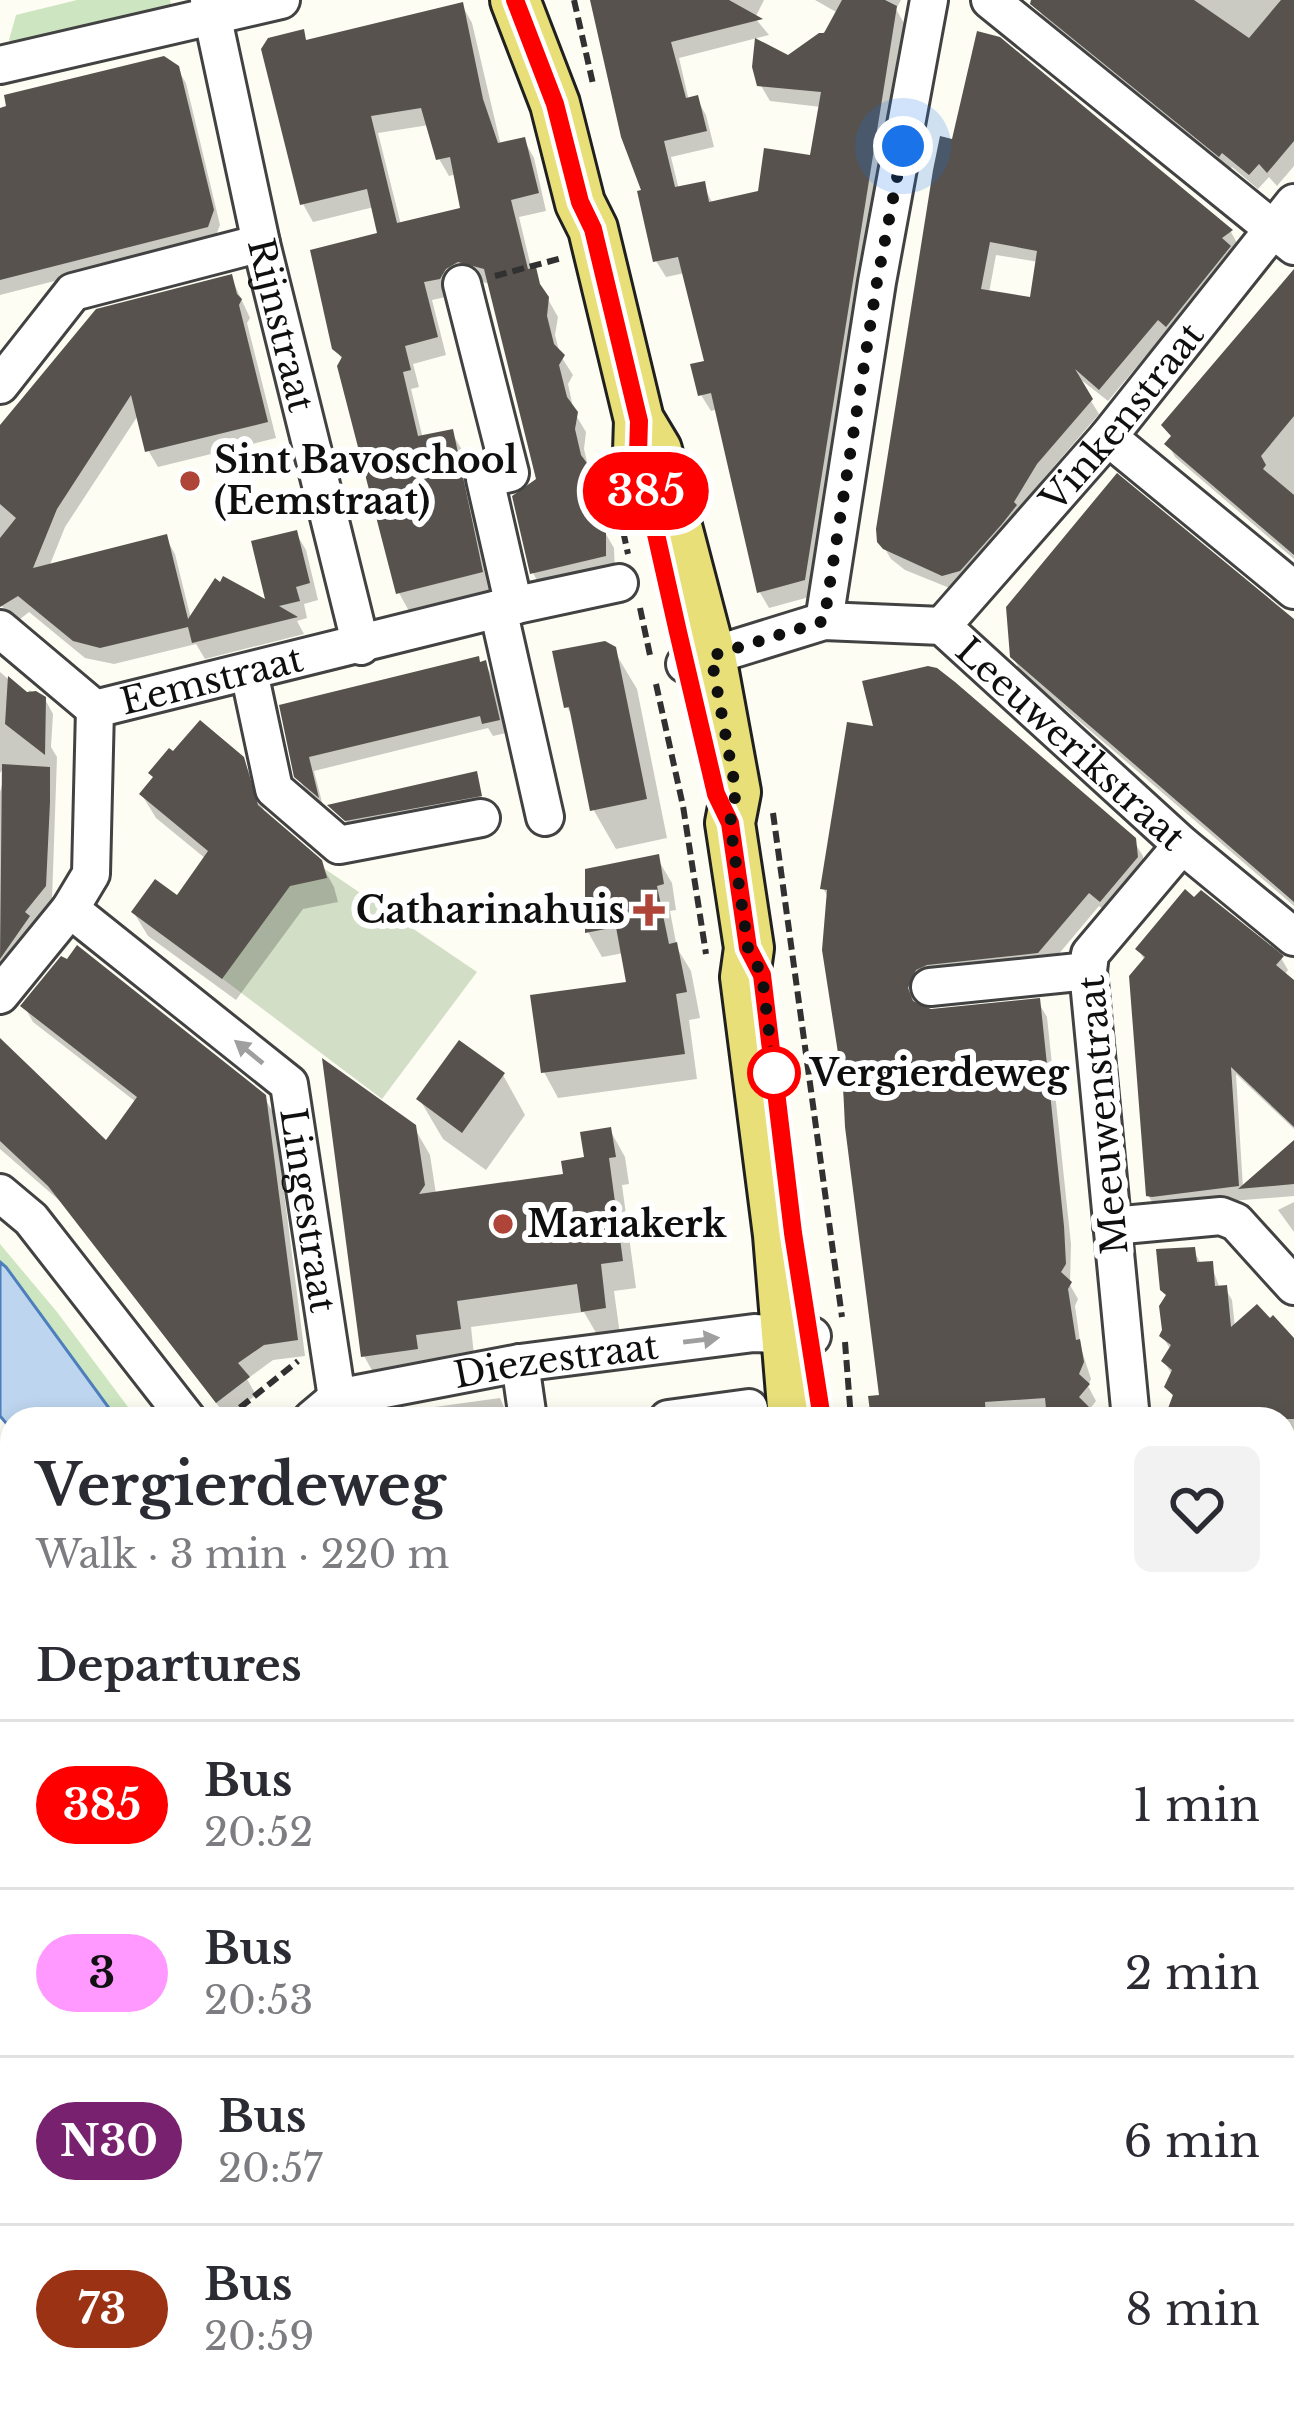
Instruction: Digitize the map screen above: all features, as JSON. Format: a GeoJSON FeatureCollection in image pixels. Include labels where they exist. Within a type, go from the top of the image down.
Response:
{"type":"FeatureCollection","features":[{"type":"Feature","properties":{"kind":"main road"},"geometry":{"type":"LineString","coordinates":[[515,0],[555,104],[580,202],[571,243],[639,421],[638,454],[698,660],[716,794],[751,812],[729,960],[745,977],[821,1332],[822,1407]]}},
{"type":"Feature","properties":{"kind":"main road"},"geometry":{"type":"LineString","coordinates":[[548,0],[595,199],[571,243]]}},
{"type":"Feature","properties":{"kind":"main road"},"geometry":{"type":"LineString","coordinates":[[775,1407],[821,1332]]}},
{"type":"Feature","properties":{"kind":"street"},"geometry":{"type":"LineString","coordinates":[[0,65],[211,8],[281,0]]}},
{"type":"Feature","properties":{"kind":"street"},"geometry":{"type":"LineString","coordinates":[[824,621],[877,282],[929,0]]}},
{"type":"Feature","properties":{"kind":"street"},"geometry":{"type":"LineString","coordinates":[[990,0],[1287,226]]}},
{"type":"Feature","properties":{"kind":"street","name":"Rijnstraat"},"geometry":{"type":"LineString","coordinates":[[211,8],[261,243],[361,646]]}},
{"type":"Feature","properties":{"kind":"street","name":"Vinkenstraat"},"geometry":{"type":"LineString","coordinates":[[942,626],[1287,226]]}},
{"type":"Feature","properties":{"kind":"street"},"geometry":{"type":"LineString","coordinates":[[0,385],[73,292],[261,243]]}},
{"type":"Feature","properties":{"kind":"street"},"geometry":{"type":"LineString","coordinates":[[462,284],[510,473],[485,479],[545,817]]}},
{"type":"Feature","properties":{"kind":"street"},"geometry":{"type":"LineString","coordinates":[[1108,437],[1294,590]]}},
{"type":"Feature","properties":{"kind":"street","name":"Eemstraat"},"geometry":{"type":"LineString","coordinates":[[0,995],[70,909],[91,874],[95,709],[628,578]]}},
{"type":"Feature","properties":{"kind":"street","name":"Leeuwerikstraat"},"geometry":{"type":"LineString","coordinates":[[698,660],[824,621],[942,626],[1182,845],[1294,937]]}},
{"type":"Feature","properties":{"kind":"street"},"geometry":{"type":"LineString","coordinates":[[0,629],[95,709]]}},
{"type":"Feature","properties":{"kind":"street"},"geometry":{"type":"LineString","coordinates":[[249,672],[274,789],[339,845],[482,818]]}},
{"type":"Feature","properties":{"kind":"street","name":"Meeuwenstraat"},"geometry":{"type":"LineString","coordinates":[[1130,1407],[1088,971],[1090,954],[1182,845]]}},
{"type":"Feature","properties":{"kind":"street","name":"Lingestraat"},"geometry":{"type":"LineString","coordinates":[[70,909],[289,1084],[328,1337],[324,1407]]}},
{"type":"Feature","properties":{"kind":"street"},"geometry":{"type":"LineString","coordinates":[[930,987],[1088,971]]}},
{"type":"Feature","properties":{"kind":"street"},"geometry":{"type":"LineString","coordinates":[[0,1193],[31,1219],[178,1407]]}},
{"type":"Feature","properties":{"kind":"street"},"geometry":{"type":"LineString","coordinates":[[1112,1226],[1221,1216],[1236,1222],[1294,1286]]}},
{"type":"Feature","properties":{"kind":"street","name":"Diezestraat"},"geometry":{"type":"LineString","coordinates":[[328,1407],[520,1363],[754,1333],[821,1332]]}},
{"type":"Feature","properties":{"kind":"street"},"geometry":{"type":"LineString","coordinates":[[520,1363],[526,1407]]}},
{"type":"Feature","properties":{"kind":"path"},"geometry":{"type":"LineString","coordinates":[[566,271],[571,243]]}},
{"type":"Feature","properties":{"kind":"path"},"geometry":{"type":"LineString","coordinates":[[462,284],[571,243]]}},
{"type":"Feature","properties":{"kind":"path"},"geometry":{"type":"LineString","coordinates":[[609,466],[628,578],[683,806],[729,960]]}},
{"type":"Feature","properties":{"kind":"path"},"geometry":{"type":"LineString","coordinates":[[751,812],[821,1332],[847,1407]]}},
{"type":"Feature","properties":{"kind":"path"},"geometry":{"type":"LineString","coordinates":[[241,1407],[328,1337]]}},
{"type":"Feature","properties":{"kind":"green space"},"geometry":{"type":"Polygon","coordinates":[[[77,0],[170,0],[174,16],[22,51],[9,40],[16,15],[77,0]]]}},
{"type":"Feature","properties":{"kind":"green space"},"geometry":{"type":"Polygon","coordinates":[[[319,865],[477,972],[382,1099],[211,970],[286,873],[319,865]]]}},
{"type":"Feature","properties":{"kind":"green space"},"geometry":{"type":"Polygon","coordinates":[[[0,1244],[128,1407],[108,1407],[0,1262],[0,1244]]]}},
{"type":"Feature","properties":{"kind":"water"},"geometry":{"type":"Polygon","coordinates":[[[0,1262],[108,1407],[0,1407],[0,1262]]]}},
{"type":"Feature","properties":{"kind":"building"},"geometry":{"type":"Polygon","coordinates":[[[590,0],[729,0],[763,19],[671,42],[686,98],[698,95],[707,131],[664,141],[675,187],[705,181],[709,202],[758,191],[764,148],[810,155],[821,92],[757,86],[752,67],[755,38],[788,55],[824,33],[842,0],[885,0],[897,6],[805,580],[757,593],[711,393],[698,396],[690,364],[704,361],[678,257],[653,262],[637,191],[641,190],[621,137],[590,0]]]}},
{"type":"Feature","properties":{"kind":"building"},"geometry":{"type":"Polygon","coordinates":[[[1031,0],[1194,0],[1249,38],[1281,0],[1294,0],[1294,141],[1267,173],[1259,164],[1249,175],[1222,153],[1219,157],[1030,4],[1031,0]]]}},
{"type":"Feature","properties":{"kind":"building"},"geometry":{"type":"Polygon","coordinates":[[[463,2],[483,99],[498,143],[525,137],[539,193],[511,200],[528,269],[536,267],[549,297],[547,316],[554,344],[565,355],[559,365],[567,397],[578,412],[575,429],[581,455],[592,470],[596,515],[606,527],[606,556],[530,574],[512,496],[536,479],[484,269],[458,262],[440,279],[424,282],[438,337],[405,346],[411,370],[403,372],[418,436],[453,429],[483,572],[396,594],[337,366],[342,357],[332,349],[310,250],[377,233],[367,189],[300,205],[261,49],[268,38],[304,29],[306,40],[463,2]],[[421,108],[371,116],[397,223],[460,208],[450,157],[436,160],[421,108]]]}},
{"type":"Feature","properties":{"kind":"building"},"geometry":{"type":"Polygon","coordinates":[[[977,31],[1000,37],[1233,230],[1222,238],[1231,246],[1166,327],[1158,320],[1099,390],[1075,369],[1093,399],[1037,464],[1002,524],[960,571],[942,576],[883,549],[876,529],[933,170],[940,136],[952,139],[977,31]],[[990,242],[981,289],[1030,297],[1037,251],[990,242]]]}},
{"type":"Feature","properties":{"kind":"building"},"geometry":{"type":"Polygon","coordinates":[[[164,56],[179,66],[214,210],[208,227],[0,280],[0,108],[6,106],[4,95],[164,56]]]}},
{"type":"Feature","properties":{"kind":"building"},"geometry":{"type":"Polygon","coordinates":[[[1294,269],[1294,416],[1261,456],[1263,469],[1294,495],[1294,555],[1164,444],[1171,436],[1161,425],[1294,269]]]}},
{"type":"Feature","properties":{"kind":"building"},"geometry":{"type":"Polygon","coordinates":[[[232,274],[242,299],[239,305],[268,422],[145,452],[131,395],[57,509],[33,568],[167,534],[188,619],[215,578],[220,582],[223,576],[265,599],[251,541],[297,530],[310,583],[296,587],[300,601],[279,606],[298,617],[192,643],[188,627],[100,648],[73,641],[18,596],[0,607],[0,538],[16,518],[0,504],[0,425],[96,309],[232,274]]]}},
{"type":"Feature","properties":{"kind":"building"},"geometry":{"type":"Polygon","coordinates":[[[1117,473],[1294,619],[1294,902],[1010,657],[1006,607],[1117,473]]]}},
{"type":"Feature","properties":{"kind":"building"},"geometry":{"type":"Polygon","coordinates":[[[605,641],[616,647],[647,799],[590,811],[552,651],[605,641]]]}},
{"type":"Feature","properties":{"kind":"building"},"geometry":{"type":"Polygon","coordinates":[[[479,656],[480,662],[486,660],[500,720],[482,724],[480,716],[309,757],[319,798],[294,777],[279,705],[479,656]]]}},
{"type":"Feature","properties":{"kind":"building"},"geometry":{"type":"Polygon","coordinates":[[[937,668],[1136,838],[1138,857],[1100,902],[1089,893],[1038,953],[927,965],[916,970],[908,988],[913,1001],[931,1009],[1040,998],[1064,1226],[1066,1264],[1061,1272],[1072,1282],[1068,1289],[1084,1362],[1079,1374],[1090,1384],[1079,1397],[1089,1407],[1046,1407],[1045,1398],[985,1402],[985,1407],[869,1407],[868,1396],[879,1395],[843,1085],[822,950],[827,890],[820,889],[847,722],[873,726],[862,681],[937,668]]]}},
{"type":"Feature","properties":{"kind":"building"},"geometry":{"type":"Polygon","coordinates":[[[8,676],[27,692],[46,697],[45,755],[5,724],[8,676]]]}},
{"type":"Feature","properties":{"kind":"building"},"geometry":{"type":"Polygon","coordinates":[[[200,720],[244,757],[258,805],[322,860],[327,878],[290,886],[222,979],[131,912],[155,879],[177,895],[208,851],[139,794],[153,777],[148,773],[200,720]]]}},
{"type":"Feature","properties":{"kind":"building"},"geometry":{"type":"Polygon","coordinates":[[[2,764],[50,767],[50,802],[46,886],[25,912],[30,916],[0,959],[2,764]]]}},
{"type":"Feature","properties":{"kind":"building"},"geometry":{"type":"Polygon","coordinates":[[[477,771],[482,796],[345,821],[327,805],[477,771]]]}},
{"type":"Feature","properties":{"kind":"building"},"geometry":{"type":"Polygon","coordinates":[[[659,854],[664,884],[657,886],[669,944],[677,942],[687,992],[676,994],[685,1054],[541,1073],[530,995],[626,982],[616,927],[585,933],[585,869],[659,854]]]}},
{"type":"Feature","properties":{"kind":"building"},"geometry":{"type":"Polygon","coordinates":[[[1185,889],[1194,897],[1201,890],[1284,956],[1276,965],[1294,980],[1294,1127],[1231,1067],[1239,1186],[1152,1197],[1146,1196],[1129,976],[1145,957],[1135,949],[1185,889]]]}},
{"type":"Feature","properties":{"kind":"building"},"geometry":{"type":"Polygon","coordinates":[[[77,945],[266,1095],[298,1340],[264,1345],[238,1363],[250,1377],[216,1403],[48,1186],[0,1141],[0,1038],[106,1140],[137,1097],[20,1006],[61,956],[67,959],[77,945]]]}},
{"type":"Feature","properties":{"kind":"building"},"geometry":{"type":"Polygon","coordinates":[[[459,1040],[505,1073],[462,1133],[416,1099],[459,1040]]]}},
{"type":"Feature","properties":{"kind":"building","name":"Mariakerk"},"geometry":{"type":"Polygon","coordinates":[[[322,1058],[416,1125],[425,1185],[419,1194],[563,1174],[561,1161],[584,1157],[580,1132],[611,1127],[616,1157],[609,1158],[623,1261],[601,1264],[606,1308],[581,1312],[577,1284],[457,1301],[461,1329],[416,1335],[418,1349],[361,1357],[322,1058]]]}},
{"type":"Feature","properties":{"kind":"building"},"geometry":{"type":"Polygon","coordinates":[[[1294,1140],[1294,1184],[1238,1189],[1294,1140]]]}},
{"type":"Feature","properties":{"kind":"building"},"geometry":{"type":"Polygon","coordinates":[[[1195,1247],[1197,1262],[1213,1261],[1215,1286],[1227,1285],[1231,1327],[1257,1304],[1294,1338],[1294,1407],[1168,1407],[1173,1395],[1164,1387],[1172,1370],[1161,1361],[1171,1345],[1159,1336],[1159,1306],[1166,1295],[1160,1290],[1156,1249],[1195,1247]]]}},
{"type":"Feature","properties":{"kind":"bus line","name":"385"},"geometry":{"type":"LineString","coordinates":[[515,0],[555,104],[580,202],[593,229],[639,421],[638,454],[678,632],[716,794],[730,823],[748,948],[762,975],[793,1233],[821,1407]]}},
{"type":"Feature","properties":{"kind":"place","name":"Sint Bavoschool (Eemstraat)"},"geometry":{"type":"Point","coordinates":[190,481]}},
{"type":"Feature","properties":{"kind":"place","name":"Catharinahuis"},"geometry":{"type":"Point","coordinates":[649,910]}},
{"type":"Feature","properties":{"kind":"place","name":"Vergierdeweg"},"geometry":{"type":"Point","coordinates":[774,1073]}},
{"type":"Feature","properties":{"kind":"place","name":"Mariakerk"},"geometry":{"type":"Point","coordinates":[503,1224]}},
{"type":"Feature","properties":{"kind":"route"},"geometry":{"type":"LineString","coordinates":[[774,1073],[762,975],[748,948],[730,823],[736,792],[711,656],[824,621],[903,146]]}}]}
